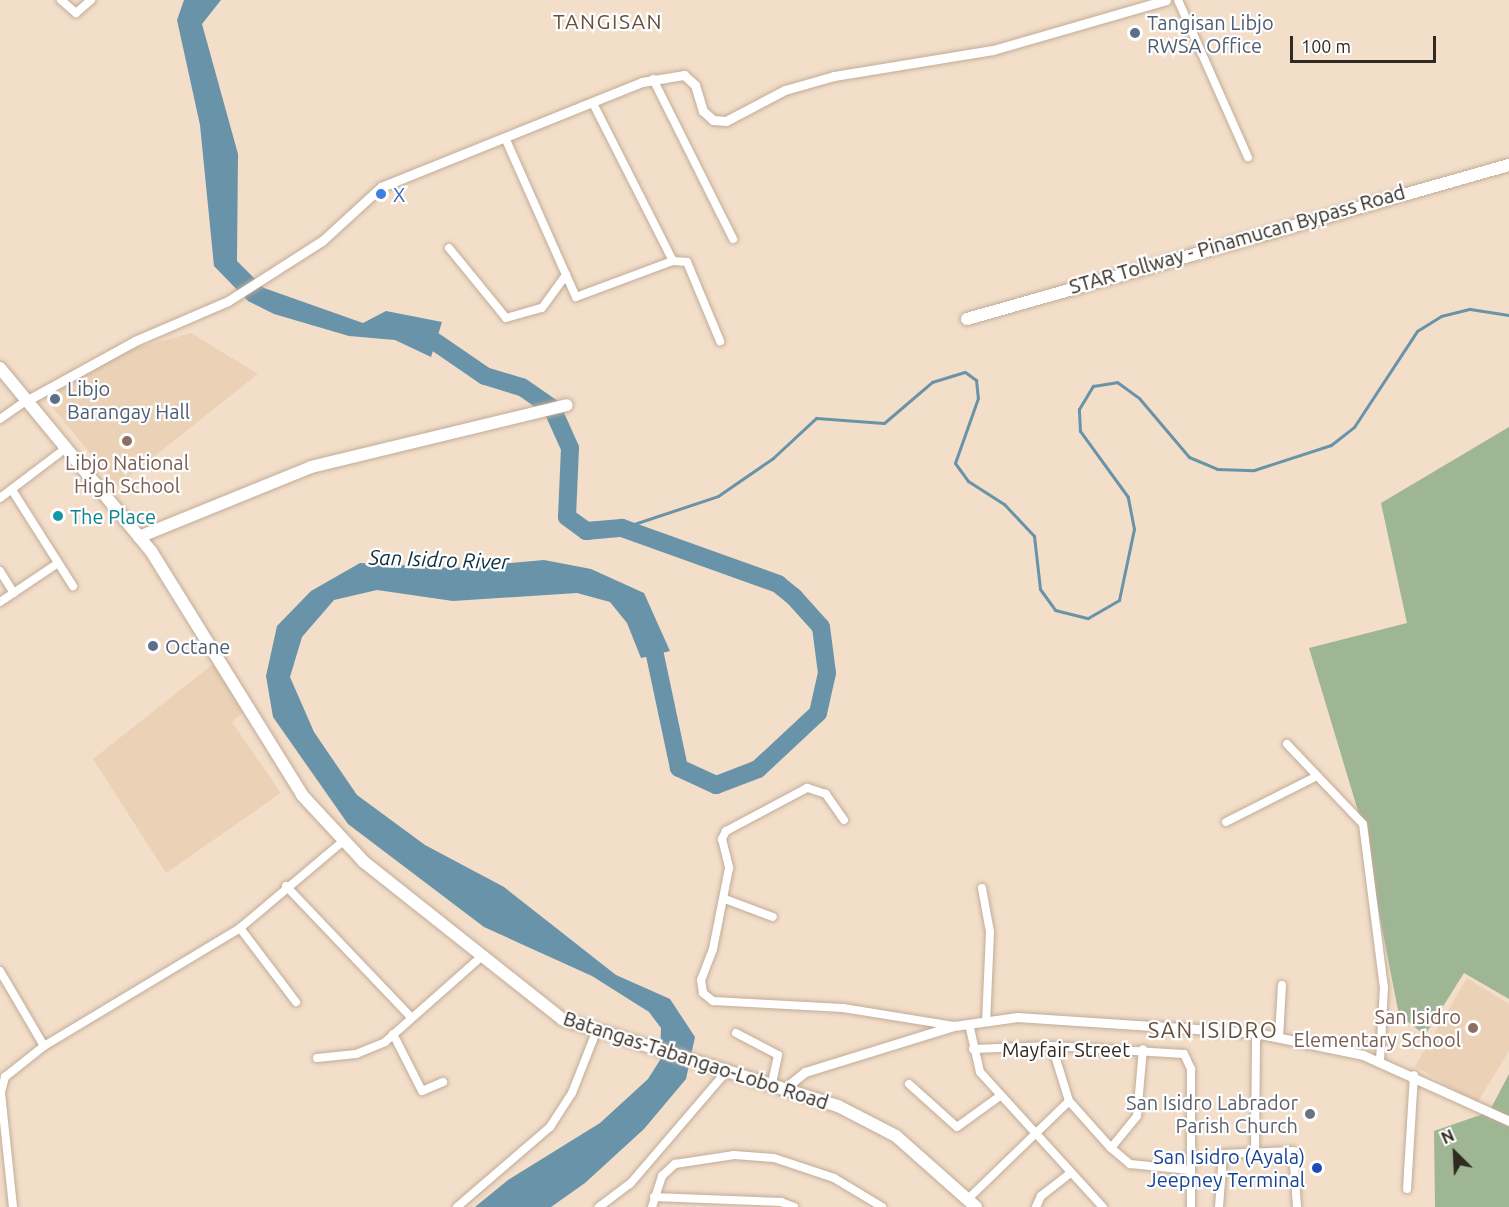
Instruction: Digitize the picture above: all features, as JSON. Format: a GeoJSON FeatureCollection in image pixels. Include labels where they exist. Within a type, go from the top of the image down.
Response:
{"type":"FeatureCollection","features":[{"type":"Feature","properties":{"kind":"main road","name":"STAR Tollway - Pinamucan Bypass Road"},"geometry":{"type":"LineString","coordinates":[[967,319],[1385,195],[1509,165]]}},
{"type":"Feature","properties":{"kind":"main road","name":"Batangas-Tabangao-Lobo Road"},"geometry":{"type":"LineString","coordinates":[[0,368],[139,537],[302,795],[342,842],[480,958],[562,1019],[596,1032],[702,1062],[838,1106],[896,1136],[973,1203]]}},
{"type":"Feature","properties":{"kind":"main road"},"geometry":{"type":"LineString","coordinates":[[139,537],[311,467],[567,405]]}},
{"type":"Feature","properties":{"kind":"street"},"geometry":{"type":"LineString","coordinates":[[61,0],[76,14],[91,0]]}},
{"type":"Feature","properties":{"kind":"street"},"geometry":{"type":"LineString","coordinates":[[0,419],[26,401],[135,341],[228,302],[313,248],[381,187],[506,140],[653,79],[684,75],[695,85],[704,111],[713,120],[726,121],[785,90],[834,76],[993,50],[1166,0]]}},
{"type":"Feature","properties":{"kind":"street"},"geometry":{"type":"LineString","coordinates":[[1178,0],[1248,157]]}},
{"type":"Feature","properties":{"kind":"street"},"geometry":{"type":"LineString","coordinates":[[653,79],[733,239]]}},
{"type":"Feature","properties":{"kind":"street"},"geometry":{"type":"LineString","coordinates":[[594,105],[673,261]]}},
{"type":"Feature","properties":{"kind":"street"},"geometry":{"type":"LineString","coordinates":[[506,140],[576,297],[673,261],[687,262],[720,341]]}},
{"type":"Feature","properties":{"kind":"street"},"geometry":{"type":"LineString","coordinates":[[449,248],[506,318],[542,308],[566,275]]}},
{"type":"Feature","properties":{"kind":"street"},"geometry":{"type":"LineString","coordinates":[[0,498],[66,448]]}},
{"type":"Feature","properties":{"kind":"street"},"geometry":{"type":"LineString","coordinates":[[12,490],[73,586]]}},
{"type":"Feature","properties":{"kind":"street"},"geometry":{"type":"LineString","coordinates":[[0,602],[58,563]]}},
{"type":"Feature","properties":{"kind":"street"},"geometry":{"type":"LineString","coordinates":[[0,571],[14,593]]}},
{"type":"Feature","properties":{"kind":"street"},"geometry":{"type":"LineString","coordinates":[[1287,744],[1357,813],[1365,834],[1383,987],[1380,1061]]}},
{"type":"Feature","properties":{"kind":"street"},"geometry":{"type":"LineString","coordinates":[[1226,822],[1317,776]]}},
{"type":"Feature","properties":{"kind":"street"},"geometry":{"type":"LineString","coordinates":[[844,820],[826,794],[807,788],[726,831],[725,899],[701,980],[710,1000],[843,1008],[954,1026]]}},
{"type":"Feature","properties":{"kind":"street"},"geometry":{"type":"LineString","coordinates":[[13,1207],[1,1092],[11,1071],[44,1046],[240,928],[286,886],[342,842]]}},
{"type":"Feature","properties":{"kind":"street"},"geometry":{"type":"LineString","coordinates":[[286,886],[410,1016]]}},
{"type":"Feature","properties":{"kind":"street"},"geometry":{"type":"LineString","coordinates":[[982,888],[990,932],[986,1022]]}},
{"type":"Feature","properties":{"kind":"street"},"geometry":{"type":"LineString","coordinates":[[725,899],[773,917]]}},
{"type":"Feature","properties":{"kind":"street"},"geometry":{"type":"LineString","coordinates":[[240,928],[296,1002]]}},
{"type":"Feature","properties":{"kind":"street"},"geometry":{"type":"LineString","coordinates":[[317,1058],[366,1051],[393,1034],[410,1016],[480,958]]}},
{"type":"Feature","properties":{"kind":"street"},"geometry":{"type":"LineString","coordinates":[[0,971],[44,1046]]}},
{"type":"Feature","properties":{"kind":"street"},"geometry":{"type":"LineString","coordinates":[[1279,1038],[1282,985]]}},
{"type":"Feature","properties":{"kind":"street"},"geometry":{"type":"LineString","coordinates":[[785,1088],[805,1072],[954,1026],[1017,1017],[1256,1033],[1380,1061],[1509,1121]]}},
{"type":"Feature","properties":{"kind":"street"},"geometry":{"type":"LineString","coordinates":[[969,1024],[980,1072],[1037,1134],[1069,1174],[1103,1207]]}},
{"type":"Feature","properties":{"kind":"street"},"geometry":{"type":"LineString","coordinates":[[457,1207],[550,1127],[572,1093],[596,1032]]}},
{"type":"Feature","properties":{"kind":"street"},"geometry":{"type":"LineString","coordinates":[[736,1033],[778,1055],[772,1084]]}},
{"type":"Feature","properties":{"kind":"street"},"geometry":{"type":"LineString","coordinates":[[1255,1153],[1256,1033]]}},
{"type":"Feature","properties":{"kind":"street"},"geometry":{"type":"LineString","coordinates":[[393,1034],[422,1091],[443,1082]]}},
{"type":"Feature","properties":{"kind":"street"},"geometry":{"type":"LineString","coordinates":[[1052,1046],[1069,1101],[1111,1148],[1131,1164],[1190,1170]]}},
{"type":"Feature","properties":{"kind":"street","name":"Mayfair Street"},"geometry":{"type":"LineString","coordinates":[[974,1049],[1052,1046],[1143,1049],[1187,1059],[1191,1207]]}},
{"type":"Feature","properties":{"kind":"street"},"geometry":{"type":"LineString","coordinates":[[1111,1148],[1137,1116],[1143,1049]]}},
{"type":"Feature","properties":{"kind":"street"},"geometry":{"type":"LineString","coordinates":[[599,1207],[630,1185],[727,1071]]}},
{"type":"Feature","properties":{"kind":"street"},"geometry":{"type":"LineString","coordinates":[[1407,1189],[1414,1075]]}},
{"type":"Feature","properties":{"kind":"street"},"geometry":{"type":"LineString","coordinates":[[909,1084],[957,1126],[1000,1095]]}},
{"type":"Feature","properties":{"kind":"street"},"geometry":{"type":"LineString","coordinates":[[973,1203],[1069,1101]]}},
{"type":"Feature","properties":{"kind":"street"},"geometry":{"type":"LineString","coordinates":[[1219,1207],[1219,1158],[1227,1152],[1293,1151],[1297,1207]]}},
{"type":"Feature","properties":{"kind":"street"},"geometry":{"type":"LineString","coordinates":[[652,1207],[662,1176],[675,1164],[734,1155],[774,1158],[834,1178],[882,1207]]}},
{"type":"Feature","properties":{"kind":"street"},"geometry":{"type":"LineString","coordinates":[[1036,1207],[1041,1196],[1069,1174]]}},
{"type":"Feature","properties":{"kind":"street"},"geometry":{"type":"LineString","coordinates":[[654,1197],[781,1202],[794,1207]]}},
{"type":"Feature","properties":{"kind":"shaded area","name":"Libjo National High School"},"geometry":{"type":"Polygon","coordinates":[[[191,333],[258,374],[117,486],[43,396],[129,350],[191,333]]]}},
{"type":"Feature","properties":{"kind":"shaded area"},"geometry":{"type":"Polygon","coordinates":[[[213,664],[243,713],[232,722],[281,793],[166,873],[93,759],[213,664]]]}},
{"type":"Feature","properties":{"kind":"shaded area","name":"San Isidro Elementary School"},"geometry":{"type":"Polygon","coordinates":[[[1467,978],[1509,1004],[1509,1051],[1477,1103],[1415,1066],[1467,978]]]}},
{"type":"Feature","properties":{"kind":"green space"},"geometry":{"type":"Polygon","coordinates":[[[1509,427],[1509,999],[1464,973],[1425,1035],[1399,1015],[1361,821],[1309,648],[1407,623],[1381,503],[1509,427]]]}},
{"type":"Feature","properties":{"kind":"green space"},"geometry":{"type":"Polygon","coordinates":[[[1509,1074],[1509,1207],[1435,1207],[1434,1131],[1489,1112],[1509,1074]]]}},
{"type":"Feature","properties":{"kind":"water"},"geometry":{"type":"Polygon","coordinates":[[[184,0],[221,0],[202,24],[238,154],[237,261],[264,288],[363,323],[386,311],[442,322],[431,357],[395,340],[349,336],[274,314],[248,301],[214,266],[200,125],[177,20],[184,0]]]}},
{"type":"Feature","properties":{"kind":"water"},"geometry":{"type":"Polygon","coordinates":[[[544,560],[591,569],[644,593],[670,651],[641,658],[627,623],[610,602],[577,593],[453,601],[377,590],[334,600],[302,637],[290,677],[314,732],[357,795],[425,845],[504,887],[616,975],[670,999],[695,1037],[686,1079],[644,1129],[585,1183],[551,1207],[475,1207],[508,1180],[600,1123],[648,1079],[660,1060],[661,1028],[649,1012],[592,976],[484,927],[348,824],[273,717],[266,676],[277,626],[311,591],[360,563],[455,568],[544,560]]]}},
{"type":"Feature","properties":{"kind":"waterway"},"geometry":{"type":"LineString","coordinates":[[622,528],[718,496],[773,458],[816,418],[884,423],[932,382],[965,372],[976,380],[978,398],[955,463],[968,481],[1004,504],[1034,536],[1040,589],[1055,610],[1088,618],[1119,600],[1134,529],[1128,497],[1080,431],[1079,409],[1093,386],[1117,382],[1139,398],[1189,457],[1217,469],[1254,470],[1331,445],[1354,427],[1417,331],[1441,316],[1470,309],[1509,315]]}},
{"type":"Feature","properties":{"kind":"waterway","name":"San Isidro River"},"geometry":{"type":"LineString","coordinates":[[413,336],[431,339],[485,376],[522,387],[552,408],[570,448],[567,517],[586,531],[622,528],[778,584],[794,597],[821,627],[827,673],[818,713],[758,769],[716,785],[679,768],[650,632]]}},
{"type":"Feature","properties":{"kind":"place","name":"Tangisan Libjo RWSA Office"},"geometry":{"type":"Point","coordinates":[1135,33]}},
{"type":"Feature","properties":{"kind":"place","name":"X"},"geometry":{"type":"Point","coordinates":[381,194]}},
{"type":"Feature","properties":{"kind":"place","name":"Libjo Barangay Hall"},"geometry":{"type":"Point","coordinates":[55,399]}},
{"type":"Feature","properties":{"kind":"place","name":"Libjo National High School"},"geometry":{"type":"Point","coordinates":[127,441]}},
{"type":"Feature","properties":{"kind":"place","name":"The Place"},"geometry":{"type":"Point","coordinates":[58,516]}},
{"type":"Feature","properties":{"kind":"place","name":"Octane"},"geometry":{"type":"Point","coordinates":[153,646]}},
{"type":"Feature","properties":{"kind":"place","name":"San Isidro Elementary School"},"geometry":{"type":"Point","coordinates":[1473,1028]}},
{"type":"Feature","properties":{"kind":"place","name":"San Isidro Labrador Parish Church"},"geometry":{"type":"Point","coordinates":[1310,1114]}},
{"type":"Feature","properties":{"kind":"place","name":"San Isidro (Ayala) Jeepney Terminal"},"geometry":{"type":"Point","coordinates":[1317,1168]}},
{"type":"Feature","properties":{"kind":"district","name":"TANGISAN"},"geometry":{"type":"Point","coordinates":[608,21]}},
{"type":"Feature","properties":{"kind":"district","name":"SAN ISIDRO"},"geometry":{"type":"Point","coordinates":[1213,1030]}}]}
